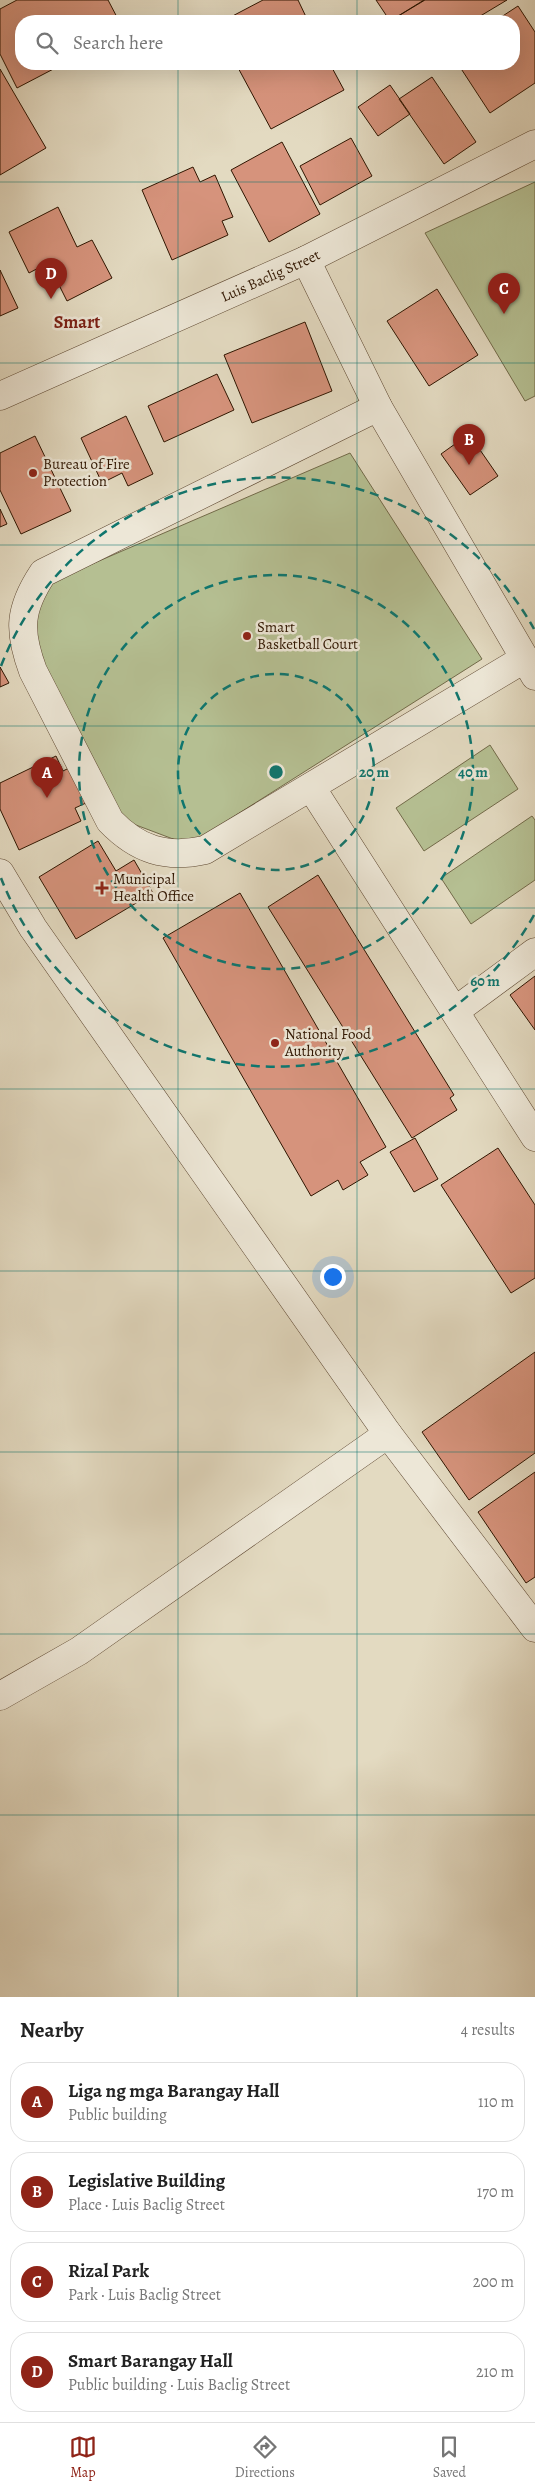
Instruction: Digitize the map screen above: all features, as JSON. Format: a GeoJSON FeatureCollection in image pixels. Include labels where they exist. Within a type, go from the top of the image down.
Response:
{"type":"FeatureCollection","features":[{"type":"Feature","properties":{"kind":"street","name":"Luis Baclig Street"},"geometry":{"type":"LineString","coordinates":[[0,396],[306,260],[535,144]]}},
{"type":"Feature","properties":{"kind":"street"},"geometry":{"type":"LineString","coordinates":[[306,260],[378,407],[530,668],[311,787],[204,850],[188,853],[168,852],[136,843],[124,835],[110,821],[37,680],[26,652],[22,632],[22,618],[32,588],[43,573],[378,407]]}},
{"type":"Feature","properties":{"kind":"street"},"geometry":{"type":"LineString","coordinates":[[311,787],[535,1137]]}},
{"type":"Feature","properties":{"kind":"street"},"geometry":{"type":"LineString","coordinates":[[0,873],[33,928],[388,1434],[530,1611]]}},
{"type":"Feature","properties":{"kind":"street"},"geometry":{"type":"LineString","coordinates":[[455,1011],[535,952]]}},
{"type":"Feature","properties":{"kind":"street"},"geometry":{"type":"LineString","coordinates":[[0,1696],[79,1651],[388,1434]]}},
{"type":"Feature","properties":{"kind":"green space"},"geometry":{"type":"Polygon","coordinates":[[[535,182],[535,396],[525,401],[425,233],[535,182]]]}},
{"type":"Feature","properties":{"kind":"green space","name":"Smart Basketball Court"},"geometry":{"type":"Polygon","coordinates":[[[350,453],[482,659],[189,845],[120,819],[27,653],[27,619],[50,582],[350,453]]]}},
{"type":"Feature","properties":{"kind":"green space"},"geometry":{"type":"Polygon","coordinates":[[[490,745],[518,789],[424,851],[396,808],[490,745]]]}},
{"type":"Feature","properties":{"kind":"green space"},"geometry":{"type":"Polygon","coordinates":[[[532,816],[535,820],[535,880],[471,924],[441,878],[532,816]]]}},
{"type":"Feature","properties":{"kind":"building"},"geometry":{"type":"Polygon","coordinates":[[[17,0],[108,0],[116,15],[15,15],[15,70],[52,70],[17,88],[0,54],[0,9],[17,0]]]}},
{"type":"Feature","properties":{"kind":"building"},"geometry":{"type":"Polygon","coordinates":[[[263,0],[298,0],[305,15],[234,15],[263,0]]]}},
{"type":"Feature","properties":{"kind":"building"},"geometry":{"type":"Polygon","coordinates":[[[376,0],[424,0],[400,15],[386,15],[376,0]]]}},
{"type":"Feature","properties":{"kind":"building"},"geometry":{"type":"Polygon","coordinates":[[[425,0],[507,0],[482,15],[400,15],[425,0]]]}},
{"type":"Feature","properties":{"kind":"building"},"geometry":{"type":"Polygon","coordinates":[[[518,6],[535,32],[535,83],[490,113],[462,70],[520,70],[520,15],[504,15],[518,6]]]}},
{"type":"Feature","properties":{"kind":"building"},"geometry":{"type":"Polygon","coordinates":[[[0,69],[46,148],[0,175],[0,69]]]}},
{"type":"Feature","properties":{"kind":"building"},"geometry":{"type":"Polygon","coordinates":[[[239,70],[333,70],[344,90],[271,129],[239,70]]]}},
{"type":"Feature","properties":{"kind":"building"},"geometry":{"type":"Polygon","coordinates":[[[432,77],[476,142],[444,164],[399,99],[432,77]]]}},
{"type":"Feature","properties":{"kind":"building"},"geometry":{"type":"Polygon","coordinates":[[[390,85],[410,114],[378,136],[358,107],[390,85]]]}},
{"type":"Feature","properties":{"kind":"building"},"geometry":{"type":"Polygon","coordinates":[[[351,138],[372,176],[320,205],[300,166],[351,138]]]}},
{"type":"Feature","properties":{"kind":"building"},"geometry":{"type":"Polygon","coordinates":[[[282,142],[320,214],[269,242],[231,170],[282,142]]]}},
{"type":"Feature","properties":{"kind":"building"},"geometry":{"type":"Polygon","coordinates":[[[193,167],[200,182],[215,175],[233,217],[222,221],[228,235],[172,260],[142,190],[193,167]]]}},
{"type":"Feature","properties":{"kind":"building"},"geometry":{"type":"Polygon","coordinates":[[[58,207],[77,247],[92,240],[112,278],[67,301],[48,263],[29,273],[9,232],[58,207]]]}},
{"type":"Feature","properties":{"kind":"building"},"geometry":{"type":"Polygon","coordinates":[[[0,270],[18,308],[0,316],[0,270]]]}},
{"type":"Feature","properties":{"kind":"building"},"geometry":{"type":"Polygon","coordinates":[[[437,289],[478,355],[429,386],[387,321],[437,289]]]}},
{"type":"Feature","properties":{"kind":"building"},"geometry":{"type":"Polygon","coordinates":[[[305,322],[332,391],[252,423],[224,355],[305,322]]]}},
{"type":"Feature","properties":{"kind":"building"},"geometry":{"type":"Polygon","coordinates":[[[217,374],[234,410],[164,442],[148,406],[217,374]]]}},
{"type":"Feature","properties":{"kind":"building"},"geometry":{"type":"Polygon","coordinates":[[[126,416],[153,474],[128,486],[122,473],[102,483],[81,438],[126,416]]]}},
{"type":"Feature","properties":{"kind":"building"},"geometry":{"type":"Polygon","coordinates":[[[469,434],[498,476],[470,495],[441,454],[469,434]]]}},
{"type":"Feature","properties":{"kind":"building"},"geometry":{"type":"Polygon","coordinates":[[[35,436],[71,511],[21,534],[0,490],[0,453],[35,436]]]}},
{"type":"Feature","properties":{"kind":"building"},"geometry":{"type":"Polygon","coordinates":[[[0,509],[7,524],[0,527],[0,509]]]}},
{"type":"Feature","properties":{"kind":"building"},"geometry":{"type":"Polygon","coordinates":[[[0,667],[9,683],[0,687],[0,667]]]}},
{"type":"Feature","properties":{"kind":"building"},"geometry":{"type":"Polygon","coordinates":[[[56,756],[63,771],[69,768],[86,803],[75,808],[81,821],[19,850],[0,809],[0,783],[56,756]]]}},
{"type":"Feature","properties":{"kind":"building"},"geometry":{"type":"Polygon","coordinates":[[[98,841],[116,871],[134,860],[153,893],[76,939],[39,877],[98,841]]]}},
{"type":"Feature","properties":{"kind":"building"},"geometry":{"type":"Polygon","coordinates":[[[318,875],[454,1095],[450,1098],[457,1110],[412,1138],[268,907],[318,875]]]}},
{"type":"Feature","properties":{"kind":"building","name":"National Food Authority"},"geometry":{"type":"Polygon","coordinates":[[[240,893],[386,1147],[360,1162],[368,1175],[343,1190],[338,1180],[311,1196],[163,938],[240,893]]]}},
{"type":"Feature","properties":{"kind":"building"},"geometry":{"type":"Polygon","coordinates":[[[535,976],[535,1030],[510,995],[535,976]]]}},
{"type":"Feature","properties":{"kind":"building"},"geometry":{"type":"Polygon","coordinates":[[[415,1138],[438,1179],[414,1192],[390,1152],[415,1138]]]}},
{"type":"Feature","properties":{"kind":"building"},"geometry":{"type":"Polygon","coordinates":[[[498,1148],[535,1205],[535,1278],[511,1293],[441,1185],[498,1148]]]}},
{"type":"Feature","properties":{"kind":"building"},"geometry":{"type":"Polygon","coordinates":[[[535,1352],[535,1453],[469,1500],[422,1432],[535,1352]]]}},
{"type":"Feature","properties":{"kind":"building"},"geometry":{"type":"Polygon","coordinates":[[[535,1472],[535,1577],[526,1583],[478,1512],[535,1472]]]}},
{"type":"Feature","properties":{"kind":"place","name":"Smart Barangay Hall"},"geometry":{"type":"Point","coordinates":[51,299]}},
{"type":"Feature","properties":{"kind":"place","name":"Rizal Park"},"geometry":{"type":"Point","coordinates":[504,314]}},
{"type":"Feature","properties":{"kind":"place","name":"Legislative Building"},"geometry":{"type":"Point","coordinates":[469,465]}},
{"type":"Feature","properties":{"kind":"place","name":"Bureau of Fire Protection"},"geometry":{"type":"Point","coordinates":[33,473]}},
{"type":"Feature","properties":{"kind":"place","name":"Smart Basketball Court"},"geometry":{"type":"Point","coordinates":[247,636]}},
{"type":"Feature","properties":{"kind":"place","name":"Liga ng mga Barangay Hall"},"geometry":{"type":"Point","coordinates":[47,798]}},
{"type":"Feature","properties":{"kind":"place","name":"Municipal Health Office"},"geometry":{"type":"Point","coordinates":[102,888]}},
{"type":"Feature","properties":{"kind":"place","name":"National Food Authority"},"geometry":{"type":"Point","coordinates":[275,1043]}},
{"type":"Feature","properties":{"kind":"district","name":"Smart"},"geometry":{"type":"Point","coordinates":[77,322]}}]}
